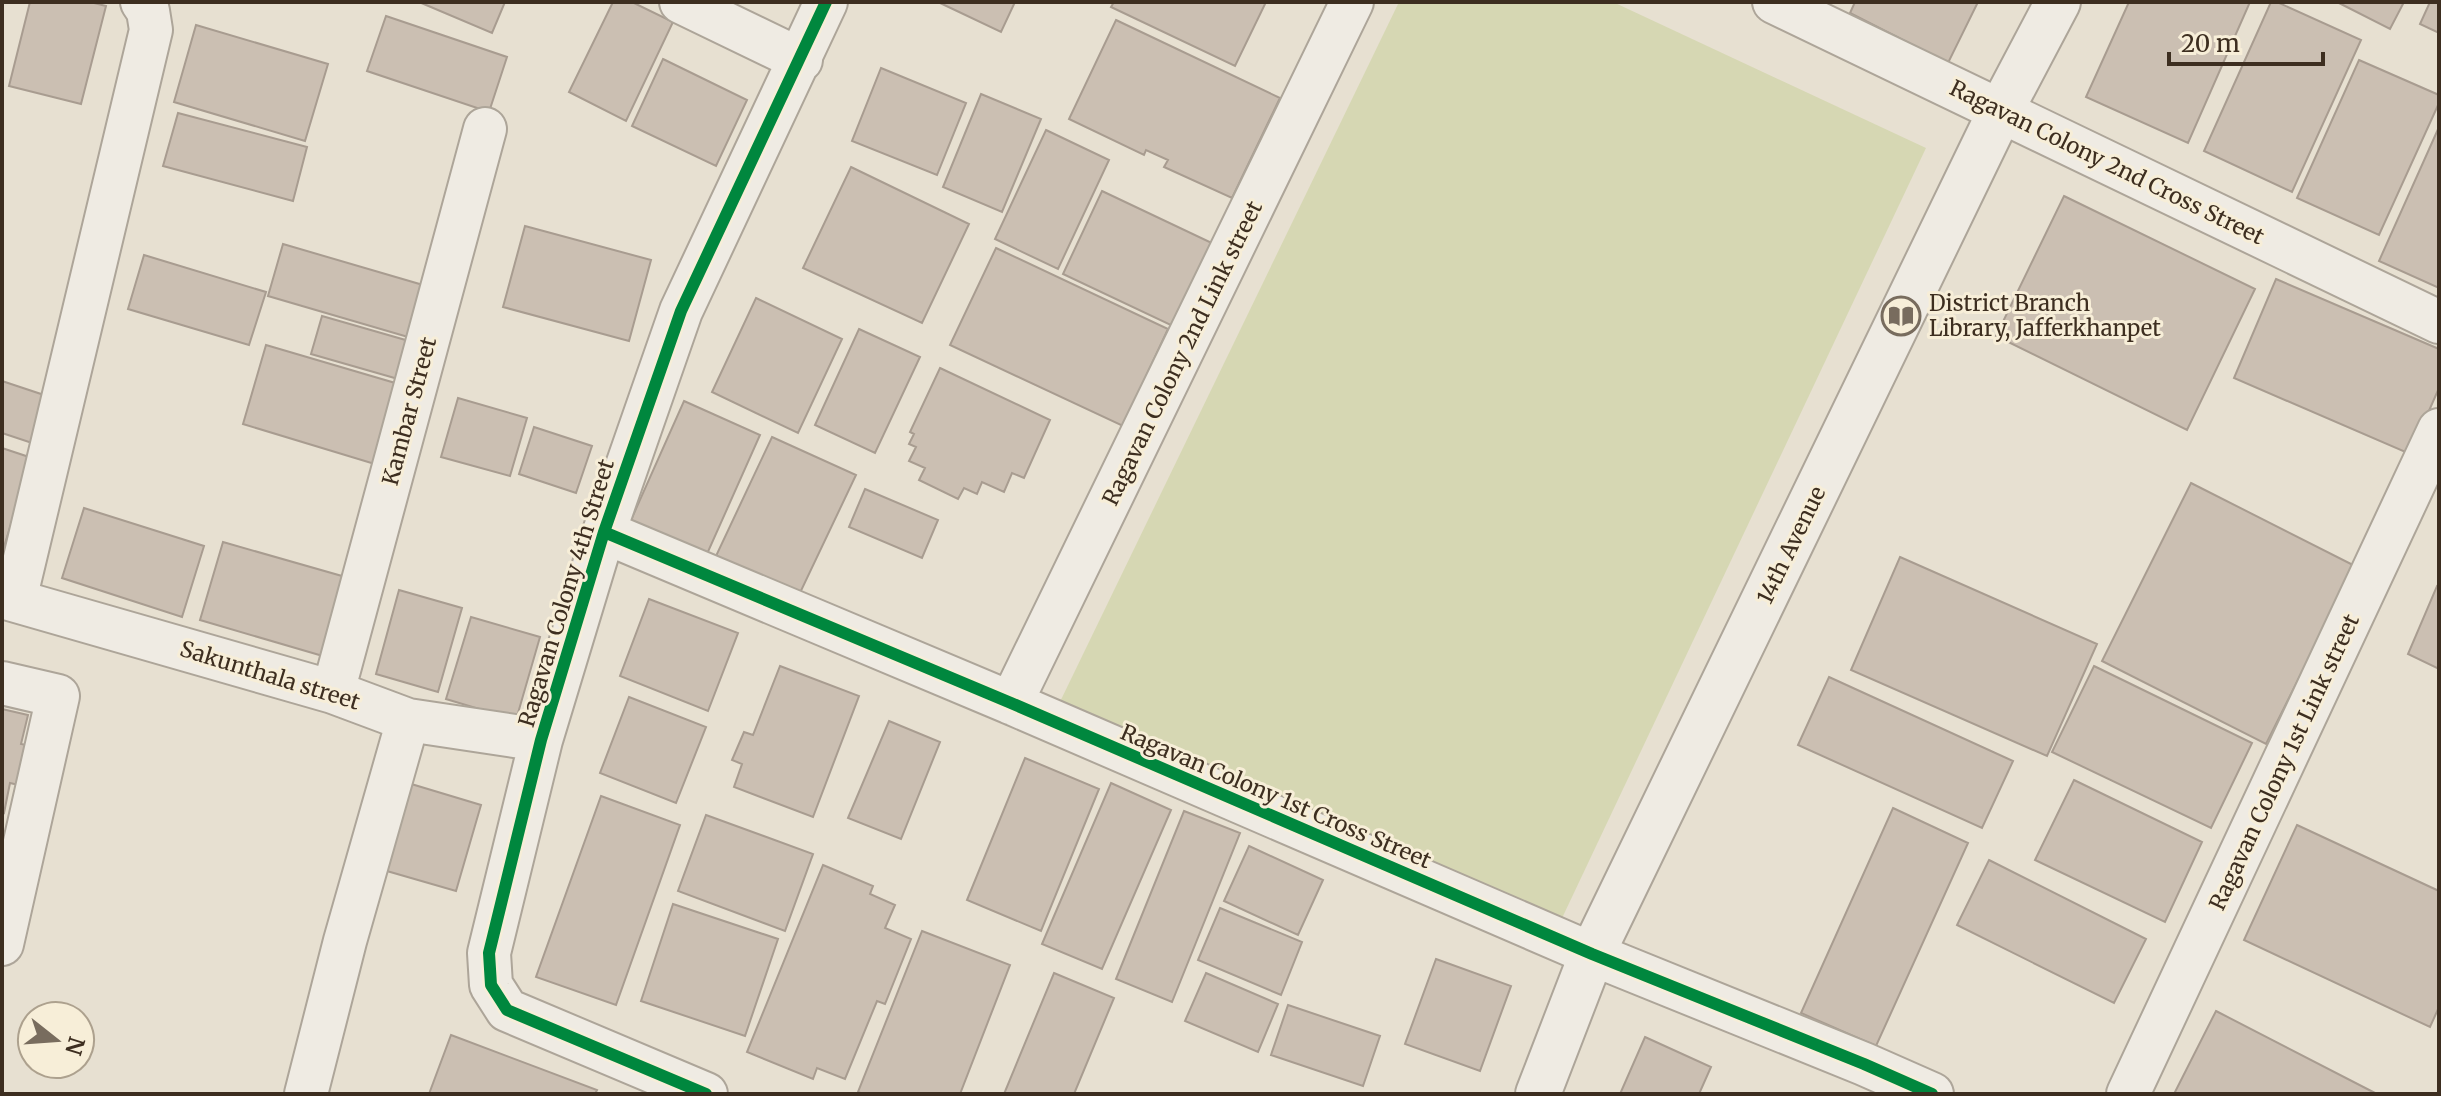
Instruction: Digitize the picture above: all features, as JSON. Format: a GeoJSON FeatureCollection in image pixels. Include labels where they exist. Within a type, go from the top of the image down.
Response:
{"type":"FeatureCollection","features":[{"type":"Feature","properties":{"kind":"street"},"geometry":{"type":"LineString","coordinates":[[9,599],[151,30],[148,11],[142,2]]}},
{"type":"Feature","properties":{"kind":"street"},"geometry":{"type":"LineString","coordinates":[[681,2],[801,60]]}},
{"type":"Feature","properties":{"kind":"street","name":"Ragavan Colony 4th Street"},"geometry":{"type":"LineString","coordinates":[[706,1094],[652,1084],[507,1010],[491,985],[489,953],[541,740],[604,532],[681,311],[826,2]]}},
{"type":"Feature","properties":{"kind":"street","name":"Ragavan Colony 2nd Link street"},"geometry":{"type":"LineString","coordinates":[[1011,703],[1352,2]]}},
{"type":"Feature","properties":{"kind":"street","name":"Ragavan Colony 2nd Cross Street"},"geometry":{"type":"LineString","coordinates":[[1774,2],[2439,322]]}},
{"type":"Feature","properties":{"kind":"street","name":"14th Avenue"},"geometry":{"type":"LineString","coordinates":[[1538,1094],[1592,954],[2001,110],[2058,2]]}},
{"type":"Feature","properties":{"kind":"street","name":"Kambar Street"},"geometry":{"type":"LineString","coordinates":[[333,692],[485,129]]}},
{"type":"Feature","properties":{"kind":"street","name":"Ragavan Colony 1st Link street"},"geometry":{"type":"LineString","coordinates":[[2128,1094],[2439,430]]}},
{"type":"Feature","properties":{"kind":"street","name":"Ragavan Colony 1st Cross Street"},"geometry":{"type":"LineString","coordinates":[[604,532],[1011,703],[1592,954],[1932,1094]]}},
{"type":"Feature","properties":{"kind":"street","name":"Sakunthala street"},"geometry":{"type":"LineString","coordinates":[[9,599],[333,692],[408,720],[541,740]]}},
{"type":"Feature","properties":{"kind":"street"},"geometry":{"type":"LineString","coordinates":[[2,683],[58,696],[2,944]]}},
{"type":"Feature","properties":{"kind":"street"},"geometry":{"type":"LineString","coordinates":[[306,1094],[345,941],[408,720]]}},
{"type":"Feature","properties":{"kind":"green space"},"geometry":{"type":"Polygon","coordinates":[[[1399,2],[1613,2],[1926,148],[1555,933],[1056,710],[1399,2]]]}},
{"type":"Feature","properties":{"kind":"building"},"geometry":{"type":"Polygon","coordinates":[[[30,2],[90,2],[106,6],[81,104],[9,86],[30,2]]]}},
{"type":"Feature","properties":{"kind":"building"},"geometry":{"type":"Polygon","coordinates":[[[419,2],[505,2],[492,33],[419,2]]]}},
{"type":"Feature","properties":{"kind":"building"},"geometry":{"type":"Polygon","coordinates":[[[613,2],[632,2],[673,22],[626,121],[569,92],[613,2]]]}},
{"type":"Feature","properties":{"kind":"building"},"geometry":{"type":"Polygon","coordinates":[[[938,2],[1015,2],[1001,32],[938,2]]]}},
{"type":"Feature","properties":{"kind":"building"},"geometry":{"type":"Polygon","coordinates":[[[1114,2],[1266,2],[1235,66],[1111,7],[1114,2]]]}},
{"type":"Feature","properties":{"kind":"building"},"geometry":{"type":"Polygon","coordinates":[[[1855,2],[1978,2],[1948,63],[1850,13],[1855,2]]]}},
{"type":"Feature","properties":{"kind":"building"},"geometry":{"type":"Polygon","coordinates":[[[2129,2],[2250,2],[2188,143],[2086,97],[2129,2]]]}},
{"type":"Feature","properties":{"kind":"building"},"geometry":{"type":"Polygon","coordinates":[[[2271,2],[2361,40],[2292,192],[2204,151],[2271,2]]]}},
{"type":"Feature","properties":{"kind":"building"},"geometry":{"type":"Polygon","coordinates":[[[2337,2],[2404,2],[2390,29],[2337,2]]]}},
{"type":"Feature","properties":{"kind":"building"},"geometry":{"type":"Polygon","coordinates":[[[2430,2],[2439,2],[2439,33],[2420,24],[2430,2]]]}},
{"type":"Feature","properties":{"kind":"building"},"geometry":{"type":"Polygon","coordinates":[[[386,16],[507,57],[489,112],[367,71],[386,16]]]}},
{"type":"Feature","properties":{"kind":"building"},"geometry":{"type":"Polygon","coordinates":[[[1116,20],[1280,98],[1232,198],[1164,167],[1168,160],[1146,150],[1144,155],[1069,119],[1116,20]]]}},
{"type":"Feature","properties":{"kind":"building"},"geometry":{"type":"Polygon","coordinates":[[[196,25],[328,64],[305,141],[174,102],[196,25]]]}},
{"type":"Feature","properties":{"kind":"building"},"geometry":{"type":"Polygon","coordinates":[[[663,59],[747,100],[716,166],[632,126],[663,59]]]}},
{"type":"Feature","properties":{"kind":"building"},"geometry":{"type":"Polygon","coordinates":[[[2359,60],[2439,95],[2439,103],[2379,235],[2297,198],[2359,60]]]}},
{"type":"Feature","properties":{"kind":"building"},"geometry":{"type":"Polygon","coordinates":[[[881,68],[966,103],[937,175],[852,141],[881,68]]]}},
{"type":"Feature","properties":{"kind":"building"},"geometry":{"type":"Polygon","coordinates":[[[981,94],[1041,119],[1002,212],[943,187],[981,94]]]}},
{"type":"Feature","properties":{"kind":"building"},"geometry":{"type":"Polygon","coordinates":[[[178,113],[307,147],[293,201],[163,166],[178,113]]]}},
{"type":"Feature","properties":{"kind":"building"},"geometry":{"type":"Polygon","coordinates":[[[2439,127],[2439,288],[2379,261],[2439,127]]]}},
{"type":"Feature","properties":{"kind":"building"},"geometry":{"type":"Polygon","coordinates":[[[1046,130],[1109,160],[1058,269],[995,239],[1046,130]]]}},
{"type":"Feature","properties":{"kind":"building"},"geometry":{"type":"Polygon","coordinates":[[[851,167],[969,224],[922,323],[803,268],[851,167]]]}},
{"type":"Feature","properties":{"kind":"building"},"geometry":{"type":"Polygon","coordinates":[[[1102,191],[1216,245],[1177,328],[1063,274],[1102,191]]]}},
{"type":"Feature","properties":{"kind":"building"},"geometry":{"type":"Polygon","coordinates":[[[2064,196],[2255,289],[2187,430],[1996,336],[2064,196]]]}},
{"type":"Feature","properties":{"kind":"building"},"geometry":{"type":"Polygon","coordinates":[[[525,226],[651,260],[629,341],[503,307],[525,226]]]}},
{"type":"Feature","properties":{"kind":"building"},"geometry":{"type":"Polygon","coordinates":[[[283,244],[423,285],[408,337],[268,296],[283,244]]]}},
{"type":"Feature","properties":{"kind":"building"},"geometry":{"type":"Polygon","coordinates":[[[996,248],[1168,329],[1123,426],[950,345],[996,248]]]}},
{"type":"Feature","properties":{"kind":"building"},"geometry":{"type":"Polygon","coordinates":[[[144,255],[266,292],[249,345],[128,309],[144,255]]]}},
{"type":"Feature","properties":{"kind":"building"},"geometry":{"type":"Polygon","coordinates":[[[2276,279],[2439,349],[2439,388],[2410,454],[2234,378],[2276,279]]]}},
{"type":"Feature","properties":{"kind":"building"},"geometry":{"type":"Polygon","coordinates":[[[756,298],[842,339],[798,433],[712,392],[756,298]]]}},
{"type":"Feature","properties":{"kind":"building"},"geometry":{"type":"Polygon","coordinates":[[[322,316],[409,341],[398,379],[311,354],[322,316]]]}},
{"type":"Feature","properties":{"kind":"building"},"geometry":{"type":"Polygon","coordinates":[[[859,329],[920,357],[875,453],[815,425],[859,329]]]}},
{"type":"Feature","properties":{"kind":"building"},"geometry":{"type":"Polygon","coordinates":[[[266,345],[402,385],[378,465],[243,424],[266,345]]]}},
{"type":"Feature","properties":{"kind":"building"},"geometry":{"type":"Polygon","coordinates":[[[940,368],[1050,420],[1024,478],[1012,473],[1004,492],[982,482],[977,494],[964,488],[958,499],[919,480],[925,468],[909,461],[916,447],[909,444],[914,434],[910,432],[940,368]]]}},
{"type":"Feature","properties":{"kind":"building"},"geometry":{"type":"Polygon","coordinates":[[[2,381],[50,397],[35,444],[2,433],[2,381]]]}},
{"type":"Feature","properties":{"kind":"building"},"geometry":{"type":"Polygon","coordinates":[[[458,398],[527,418],[510,476],[441,457],[458,398]]]}},
{"type":"Feature","properties":{"kind":"building"},"geometry":{"type":"Polygon","coordinates":[[[684,401],[760,435],[707,554],[631,520],[684,401]]]}},
{"type":"Feature","properties":{"kind":"building"},"geometry":{"type":"Polygon","coordinates":[[[534,427],[592,446],[576,493],[519,474],[534,427]]]}},
{"type":"Feature","properties":{"kind":"building"},"geometry":{"type":"Polygon","coordinates":[[[772,437],[856,475],[799,595],[716,556],[772,437]]]}},
{"type":"Feature","properties":{"kind":"building"},"geometry":{"type":"Polygon","coordinates":[[[2,448],[32,458],[2,553],[2,448]]]}},
{"type":"Feature","properties":{"kind":"building"},"geometry":{"type":"Polygon","coordinates":[[[2191,483],[2355,566],[2266,744],[2102,661],[2191,483]]]}},
{"type":"Feature","properties":{"kind":"building"},"geometry":{"type":"Polygon","coordinates":[[[865,489],[938,520],[922,558],[849,527],[865,489]]]}},
{"type":"Feature","properties":{"kind":"building"},"geometry":{"type":"Polygon","coordinates":[[[84,508],[204,546],[182,617],[62,578],[84,508]]]}},
{"type":"Feature","properties":{"kind":"building"},"geometry":{"type":"Polygon","coordinates":[[[223,542],[356,580],[333,659],[200,620],[223,542]]]}},
{"type":"Feature","properties":{"kind":"building"},"geometry":{"type":"Polygon","coordinates":[[[1900,557],[2097,644],[2047,756],[1851,670],[1900,557]]]}},
{"type":"Feature","properties":{"kind":"building"},"geometry":{"type":"Polygon","coordinates":[[[2439,587],[2439,669],[2408,654],[2439,587]]]}},
{"type":"Feature","properties":{"kind":"building"},"geometry":{"type":"Polygon","coordinates":[[[399,590],[462,608],[438,692],[376,674],[399,590]]]}},
{"type":"Feature","properties":{"kind":"building"},"geometry":{"type":"Polygon","coordinates":[[[649,599],[738,633],[708,711],[620,676],[649,599]]]}},
{"type":"Feature","properties":{"kind":"building"},"geometry":{"type":"Polygon","coordinates":[[[471,617],[540,637],[516,720],[446,699],[471,617]]]}},
{"type":"Feature","properties":{"kind":"building"},"geometry":{"type":"Polygon","coordinates":[[[780,666],[859,696],[813,817],[734,787],[742,764],[732,760],[744,732],[753,735],[780,666]]]}},
{"type":"Feature","properties":{"kind":"building"},"geometry":{"type":"Polygon","coordinates":[[[2094,666],[2252,743],[2211,828],[2052,752],[2094,666]]]}},
{"type":"Feature","properties":{"kind":"building"},"geometry":{"type":"Polygon","coordinates":[[[1829,677],[2013,761],[1982,828],[1798,745],[1829,677]]]}},
{"type":"Feature","properties":{"kind":"building"},"geometry":{"type":"Polygon","coordinates":[[[629,697],[706,727],[676,803],[600,773],[629,697]]]}},
{"type":"Feature","properties":{"kind":"building"},"geometry":{"type":"Polygon","coordinates":[[[2,709],[28,715],[21,744],[32,746],[23,786],[10,783],[4,813],[2,812],[2,709]]]}},
{"type":"Feature","properties":{"kind":"building"},"geometry":{"type":"Polygon","coordinates":[[[889,721],[940,742],[901,839],[848,818],[889,721]]]}},
{"type":"Feature","properties":{"kind":"building"},"geometry":{"type":"Polygon","coordinates":[[[1025,758],[1099,789],[1041,931],[967,900],[1025,758]]]}},
{"type":"Feature","properties":{"kind":"building"},"geometry":{"type":"Polygon","coordinates":[[[398,780],[481,805],[456,891],[373,867],[398,780]]]}},
{"type":"Feature","properties":{"kind":"building"},"geometry":{"type":"Polygon","coordinates":[[[2074,780],[2202,842],[2165,922],[2035,860],[2074,780]]]}},
{"type":"Feature","properties":{"kind":"building"},"geometry":{"type":"Polygon","coordinates":[[[1111,783],[1171,810],[1102,969],[1042,944],[1111,783]]]}},
{"type":"Feature","properties":{"kind":"building"},"geometry":{"type":"Polygon","coordinates":[[[601,796],[680,825],[616,1005],[536,977],[601,796]]]}},
{"type":"Feature","properties":{"kind":"building"},"geometry":{"type":"Polygon","coordinates":[[[1893,808],[1968,843],[1876,1046],[1801,1013],[1893,808]]]}},
{"type":"Feature","properties":{"kind":"building"},"geometry":{"type":"Polygon","coordinates":[[[1184,811],[1240,833],[1172,1002],[1116,979],[1184,811]]]}},
{"type":"Feature","properties":{"kind":"building"},"geometry":{"type":"Polygon","coordinates":[[[706,815],[813,854],[785,931],[678,891],[706,815]]]}},
{"type":"Feature","properties":{"kind":"building"},"geometry":{"type":"Polygon","coordinates":[[[2297,825],[2439,891],[2439,1007],[2430,1027],[2244,940],[2297,825]]]}},
{"type":"Feature","properties":{"kind":"building"},"geometry":{"type":"Polygon","coordinates":[[[1249,846],[1323,880],[1298,935],[1224,901],[1249,846]]]}},
{"type":"Feature","properties":{"kind":"building"},"geometry":{"type":"Polygon","coordinates":[[[1989,860],[2146,939],[2114,1003],[1957,925],[1989,860]]]}},
{"type":"Feature","properties":{"kind":"building"},"geometry":{"type":"Polygon","coordinates":[[[823,865],[873,886],[870,894],[895,905],[885,928],[911,939],[885,1004],[877,1001],[845,1079],[817,1068],[813,1079],[747,1052],[823,865]]]}},
{"type":"Feature","properties":{"kind":"building"},"geometry":{"type":"Polygon","coordinates":[[[673,904],[778,939],[745,1036],[641,1001],[673,904]]]}},
{"type":"Feature","properties":{"kind":"building"},"geometry":{"type":"Polygon","coordinates":[[[1220,908],[1302,942],[1281,995],[1198,960],[1220,908]]]}},
{"type":"Feature","properties":{"kind":"building"},"geometry":{"type":"Polygon","coordinates":[[[922,931],[1010,965],[960,1094],[863,1094],[858,1092],[922,931]]]}},
{"type":"Feature","properties":{"kind":"building"},"geometry":{"type":"Polygon","coordinates":[[[1436,959],[1511,986],[1480,1071],[1405,1044],[1436,959]]]}},
{"type":"Feature","properties":{"kind":"building"},"geometry":{"type":"Polygon","coordinates":[[[1054,973],[1114,998],[1074,1094],[1004,1094],[1054,973]]]}},
{"type":"Feature","properties":{"kind":"building"},"geometry":{"type":"Polygon","coordinates":[[[1206,973],[1278,1004],[1258,1052],[1185,1021],[1206,973]]]}},
{"type":"Feature","properties":{"kind":"building"},"geometry":{"type":"Polygon","coordinates":[[[1288,1005],[1380,1036],[1363,1086],[1271,1055],[1288,1005]]]}},
{"type":"Feature","properties":{"kind":"building"},"geometry":{"type":"Polygon","coordinates":[[[2216,1011],[2377,1094],[2174,1094],[2216,1011]]]}},
{"type":"Feature","properties":{"kind":"building"},"geometry":{"type":"Polygon","coordinates":[[[451,1035],[597,1090],[595,1094],[429,1094],[451,1035]]]}},
{"type":"Feature","properties":{"kind":"building"},"geometry":{"type":"Polygon","coordinates":[[[1645,1037],[1711,1067],[1699,1094],[1620,1094],[1645,1037]]]}},
{"type":"Feature","properties":{"kind":"cycle path"},"geometry":{"type":"LineString","coordinates":[[706,1094],[507,1010],[491,985],[489,953],[541,740],[604,532],[681,311],[826,2]]}},
{"type":"Feature","properties":{"kind":"cycle path"},"geometry":{"type":"LineString","coordinates":[[604,532],[1011,703],[1592,954],[1932,1094]]}},
{"type":"Feature","properties":{"kind":"place","name":"District Branch Library, Jafferkhanpet"},"geometry":{"type":"Point","coordinates":[1901,316]}}]}
